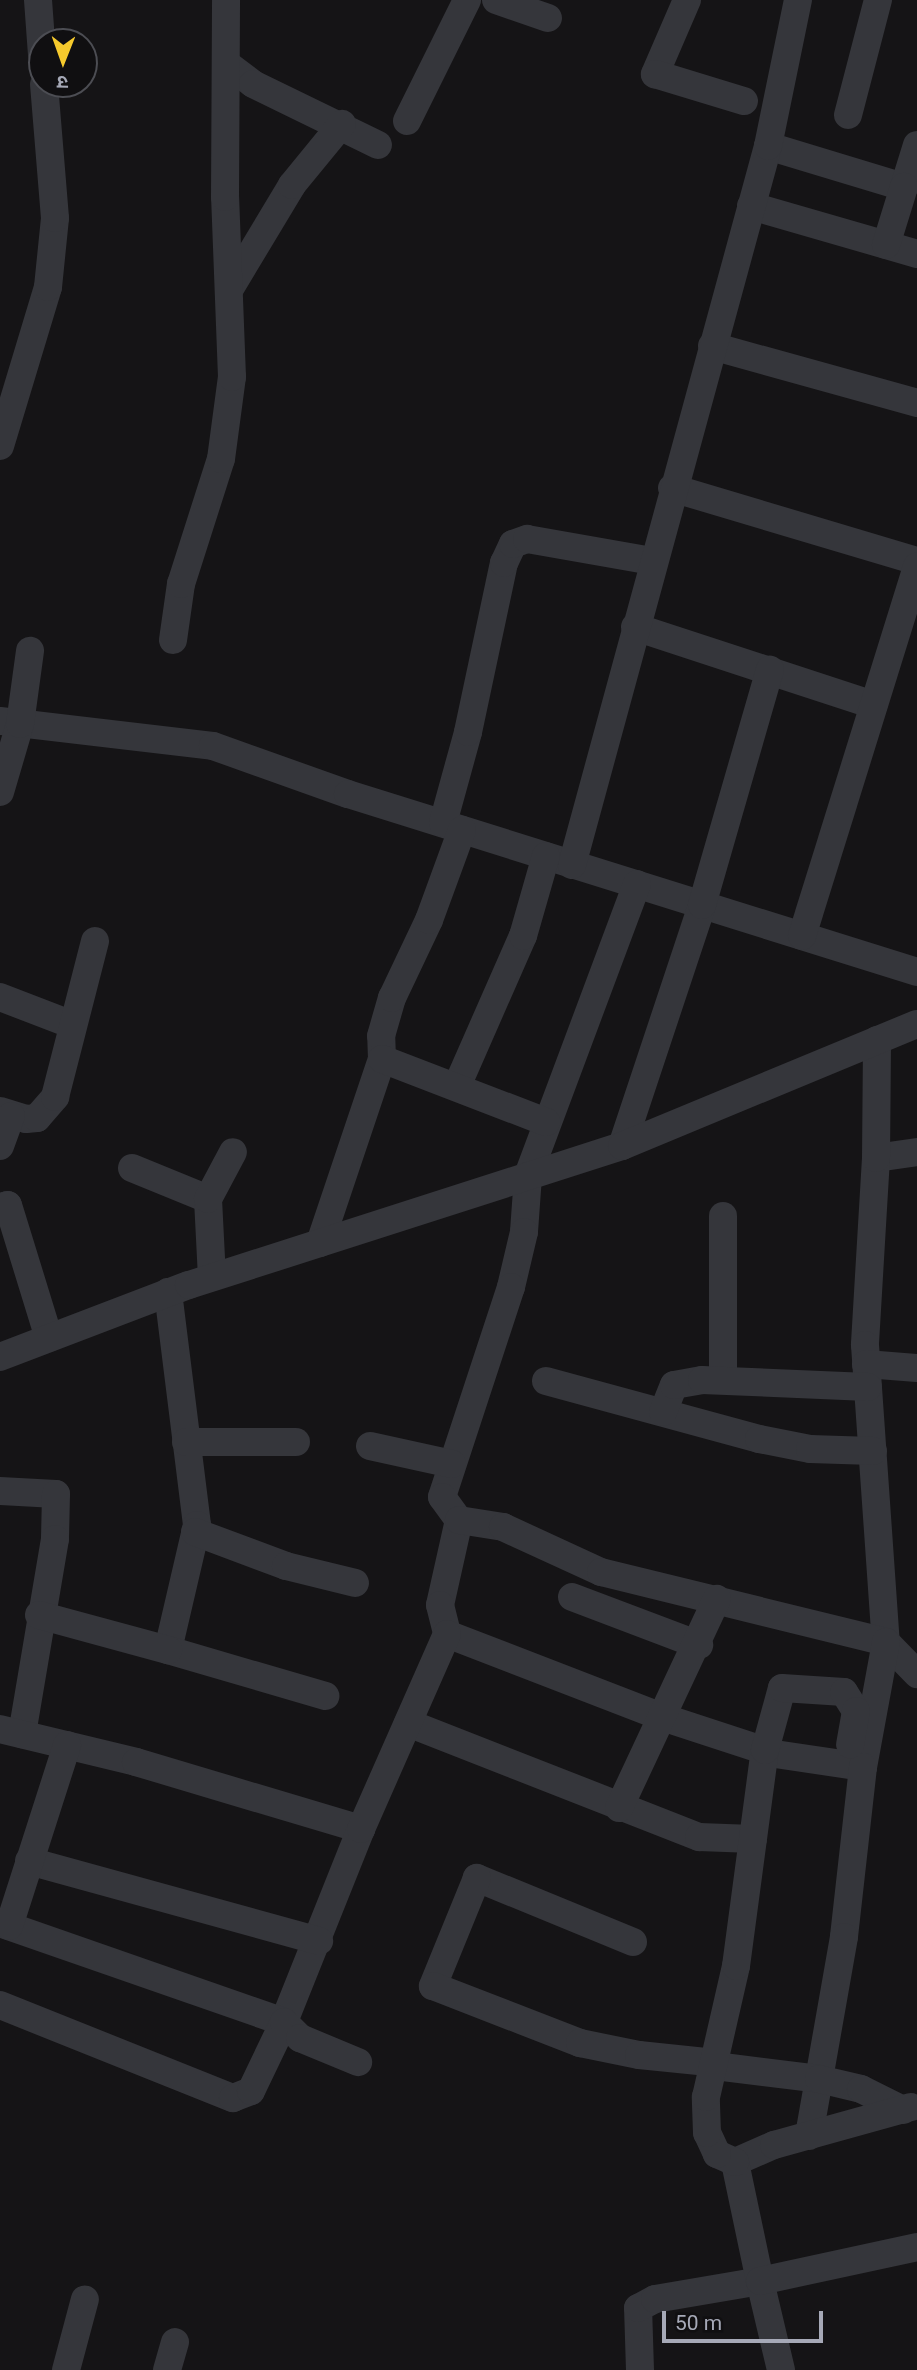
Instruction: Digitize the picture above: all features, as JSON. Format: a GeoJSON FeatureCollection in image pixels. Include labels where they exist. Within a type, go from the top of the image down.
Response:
{"type":"FeatureCollection","features":[{"type":"Feature","properties":{"kind":"street"},"geometry":{"type":"LineString","coordinates":[[38,0],[40,28]]}},
{"type":"Feature","properties":{"kind":"street"},"geometry":{"type":"LineString","coordinates":[[173,640],[181,584],[221,458],[232,377],[225,197],[228,65],[226,0]]}},
{"type":"Feature","properties":{"kind":"street"},"geometry":{"type":"LineString","coordinates":[[407,121],[467,0]]}},
{"type":"Feature","properties":{"kind":"street"},"geometry":{"type":"LineString","coordinates":[[496,0],[548,18]]}},
{"type":"Feature","properties":{"kind":"street"},"geometry":{"type":"LineString","coordinates":[[687,0],[656,74],[744,101]]}},
{"type":"Feature","properties":{"kind":"street"},"geometry":{"type":"LineString","coordinates":[[457,1086],[559,861],[635,627],[768,146],[798,0]]}},
{"type":"Feature","properties":{"kind":"street"},"geometry":{"type":"LineString","coordinates":[[848,115],[878,0]]}},
{"type":"Feature","properties":{"kind":"street"},"geometry":{"type":"LineString","coordinates":[[228,65],[253,84],[342,124],[378,145]]}},
{"type":"Feature","properties":{"kind":"street"},"geometry":{"type":"LineString","coordinates":[[0,446],[48,287],[55,218],[45,98]]}},
{"type":"Feature","properties":{"kind":"street"},"geometry":{"type":"LineString","coordinates":[[229,290],[292,185],[342,124]]}},
{"type":"Feature","properties":{"kind":"street"},"geometry":{"type":"LineString","coordinates":[[886,245],[917,145]]}},
{"type":"Feature","properties":{"kind":"street"},"geometry":{"type":"LineString","coordinates":[[768,146],[904,187]]}},
{"type":"Feature","properties":{"kind":"street"},"geometry":{"type":"LineString","coordinates":[[751,205],[917,254]]}},
{"type":"Feature","properties":{"kind":"street"},"geometry":{"type":"LineString","coordinates":[[712,346],[917,403]]}},
{"type":"Feature","properties":{"kind":"street"},"geometry":{"type":"LineString","coordinates":[[672,488],[917,561]]}},
{"type":"Feature","properties":{"kind":"street"},"geometry":{"type":"LineString","coordinates":[[320,1242],[382,1059],[382,1036],[392,998],[429,920],[453,827],[468,732],[504,563],[513,544],[527,539],[652,561]]}},
{"type":"Feature","properties":{"kind":"street"},"geometry":{"type":"LineString","coordinates":[[802,936],[917,567]]}},
{"type":"Feature","properties":{"kind":"street"},"geometry":{"type":"LineString","coordinates":[[635,627],[874,705]]}},
{"type":"Feature","properties":{"kind":"street"},"geometry":{"type":"LineString","coordinates":[[0,792],[10,722],[30,651]]}},
{"type":"Feature","properties":{"kind":"street"},"geometry":{"type":"LineString","coordinates":[[622,1146],[702,905],[770,670]]}},
{"type":"Feature","properties":{"kind":"street"},"geometry":{"type":"LineString","coordinates":[[10,722],[214,746],[453,827],[917,972]]}},
{"type":"Feature","properties":{"kind":"street"},"geometry":{"type":"LineString","coordinates":[[637,884],[528,1176],[524,1232],[510,1287],[442,1497],[459,1520],[503,1527],[601,1572],[717,1599],[760,1614],[886,1642],[917,1674]]}},
{"type":"Feature","properties":{"kind":"street"},"geometry":{"type":"LineString","coordinates":[[0,1146],[6,1114],[26,1119],[46,1111],[55,1097],[95,941]]}},
{"type":"Feature","properties":{"kind":"street"},"geometry":{"type":"LineString","coordinates":[[0,997],[73,1025]]}},
{"type":"Feature","properties":{"kind":"street"},"geometry":{"type":"LineString","coordinates":[[0,1357],[212,1277],[622,1146],[917,1024]]}},
{"type":"Feature","properties":{"kind":"street"},"geometry":{"type":"LineString","coordinates":[[855,1765],[886,1642],[867,1375],[876,1158],[877,1040]]}},
{"type":"Feature","properties":{"kind":"street"},"geometry":{"type":"LineString","coordinates":[[382,1059],[546,1122]]}},
{"type":"Feature","properties":{"kind":"street"},"geometry":{"type":"LineString","coordinates":[[212,1277],[208,1199],[233,1152]]}},
{"type":"Feature","properties":{"kind":"street"},"geometry":{"type":"LineString","coordinates":[[876,1158],[917,1152]]}},
{"type":"Feature","properties":{"kind":"street"},"geometry":{"type":"LineString","coordinates":[[132,1168],[208,1199]]}},
{"type":"Feature","properties":{"kind":"street"},"geometry":{"type":"LineString","coordinates":[[3,1198],[49,1338]]}},
{"type":"Feature","properties":{"kind":"street"},"geometry":{"type":"LineString","coordinates":[[723,1216],[723,1379]]}},
{"type":"Feature","properties":{"kind":"street"},"geometry":{"type":"LineString","coordinates":[[168,1292],[195,1532],[168,1650]]}},
{"type":"Feature","properties":{"kind":"street"},"geometry":{"type":"LineString","coordinates":[[663,1412],[674,1385],[723,1379],[867,1375],[917,1368]]}},
{"type":"Feature","properties":{"kind":"street"},"geometry":{"type":"LineString","coordinates":[[546,1381],[810,1449],[873,1451]]}},
{"type":"Feature","properties":{"kind":"street"},"geometry":{"type":"LineString","coordinates":[[187,1443],[296,1441]]}},
{"type":"Feature","properties":{"kind":"street"},"geometry":{"type":"LineString","coordinates":[[370,1446],[452,1464]]}},
{"type":"Feature","properties":{"kind":"street"},"geometry":{"type":"LineString","coordinates":[[0,1491],[56,1494],[55,1539],[11,1732],[67,1745],[360,1829]]}},
{"type":"Feature","properties":{"kind":"street"},"geometry":{"type":"LineString","coordinates":[[0,2006],[233,2098],[251,2091],[319,1941],[360,1829],[447,1634],[440,1605],[459,1520]]}},
{"type":"Feature","properties":{"kind":"street"},"geometry":{"type":"LineString","coordinates":[[195,1532],[286,1566],[355,1583]]}},
{"type":"Feature","properties":{"kind":"street"},"geometry":{"type":"LineString","coordinates":[[572,1598],[699,1645]]}},
{"type":"Feature","properties":{"kind":"street"},"geometry":{"type":"LineString","coordinates":[[620,1808],[699,1645],[717,1599]]}},
{"type":"Feature","properties":{"kind":"street"},"geometry":{"type":"LineString","coordinates":[[39,1615],[325,1696]]}},
{"type":"Feature","properties":{"kind":"street"},"geometry":{"type":"LineString","coordinates":[[447,1634],[665,1718],[765,1750],[855,1765]]}},
{"type":"Feature","properties":{"kind":"street"},"geometry":{"type":"LineString","coordinates":[[809,2136],[844,1937],[856,1712],[844,1692],[782,1688],[765,1750],[736,1966],[706,2096],[707,2133],[718,2154],[735,2162],[809,2136],[910,2108]]}},
{"type":"Feature","properties":{"kind":"street"},"geometry":{"type":"LineString","coordinates":[[408,1723],[699,1837],[753,1839]]}},
{"type":"Feature","properties":{"kind":"street"},"geometry":{"type":"LineString","coordinates":[[67,1745],[29,1861],[4,1924],[284,2022],[300,2038],[358,2062]]}},
{"type":"Feature","properties":{"kind":"street"},"geometry":{"type":"LineString","coordinates":[[29,1861],[319,1941]]}},
{"type":"Feature","properties":{"kind":"street"},"geometry":{"type":"LineString","coordinates":[[633,1942],[477,1878],[433,1986],[580,2043],[639,2055],[819,2079],[861,2089],[910,2108]]}},
{"type":"Feature","properties":{"kind":"street"},"geometry":{"type":"LineString","coordinates":[[735,2162],[781,2370]]}},
{"type":"Feature","properties":{"kind":"street"},"geometry":{"type":"LineString","coordinates":[[640,2370],[638,2308],[655,2299],[760,2281],[917,2247]]}},
{"type":"Feature","properties":{"kind":"street"},"geometry":{"type":"LineString","coordinates":[[66,2370],[85,2299]]}},
{"type":"Feature","properties":{"kind":"street"},"geometry":{"type":"LineString","coordinates":[[167,2370],[175,2342]]}}]}
